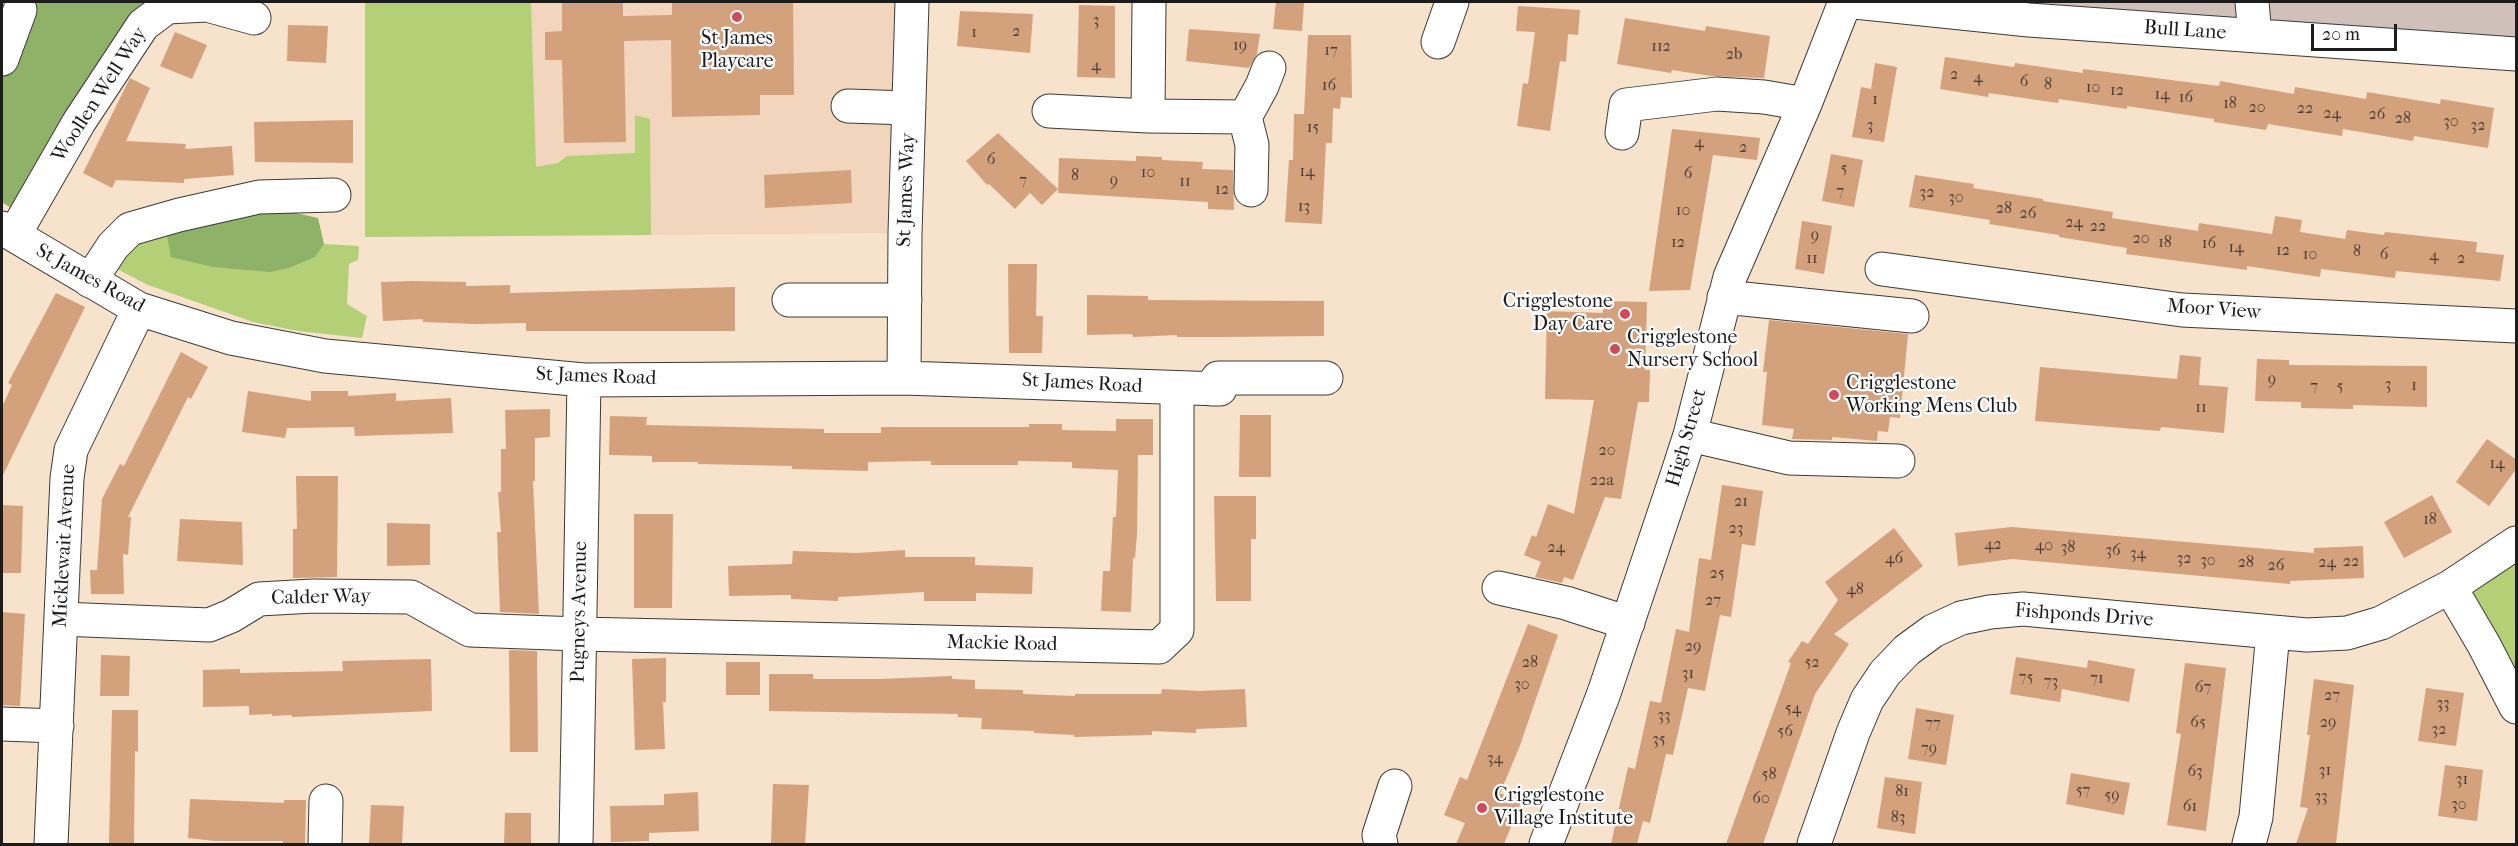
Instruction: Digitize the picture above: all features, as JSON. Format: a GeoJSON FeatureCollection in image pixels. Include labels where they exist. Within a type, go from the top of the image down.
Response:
{"type":"FeatureCollection","features":[{"type":"Feature","properties":{"kind":"street","name":"St James Way"},"geometry":{"type":"LineString","coordinates":[[904,378],[904,233],[912,2]]}},
{"type":"Feature","properties":{"kind":"street"},"geometry":{"type":"LineString","coordinates":[[1148,116],[1149,2]]}},
{"type":"Feature","properties":{"kind":"street"},"geometry":{"type":"LineString","coordinates":[[1438,42],[1452,2]]}},
{"type":"Feature","properties":{"kind":"street","name":"High Street"},"geometry":{"type":"LineString","coordinates":[[1546,844],[1604,693],[1690,435],[1730,277],[1805,104],[1845,2]]}},
{"type":"Feature","properties":{"kind":"street","name":"Bull Lane"},"geometry":{"type":"LineString","coordinates":[[1855,2],[2029,11],[2255,36],[2517,54]]}},
{"type":"Feature","properties":{"kind":"street"},"geometry":{"type":"LineString","coordinates":[[2252,2],[2255,36]]}},
{"type":"Feature","properties":{"kind":"street","name":"Woollen Well Way"},"geometry":{"type":"LineString","coordinates":[[8,232],[143,25],[167,7],[207,5],[254,18]]}},
{"type":"Feature","properties":{"kind":"street"},"geometry":{"type":"LineString","coordinates":[[2,59],[20,10]]}},
{"type":"Feature","properties":{"kind":"street"},"geometry":{"type":"LineString","coordinates":[[1251,190],[1252,145],[1245,117],[1269,68]]}},
{"type":"Feature","properties":{"kind":"street"},"geometry":{"type":"LineString","coordinates":[[1622,133],[1626,105],[1717,94],[1764,97],[1805,104]]}},
{"type":"Feature","properties":{"kind":"street"},"geometry":{"type":"LineString","coordinates":[[848,106],[909,108]]}},
{"type":"Feature","properties":{"kind":"street"},"geometry":{"type":"LineString","coordinates":[[1049,111],[1148,116],[1245,117]]}},
{"type":"Feature","properties":{"kind":"street"},"geometry":{"type":"LineString","coordinates":[[90,280],[113,246],[130,229],[259,197],[334,195]]}},
{"type":"Feature","properties":{"kind":"street","name":"St James Road"},"geometry":{"type":"LineString","coordinates":[[8,232],[139,309],[231,338],[325,356],[584,380],[904,378],[1215,389],[1218,378],[1326,378]]}},
{"type":"Feature","properties":{"kind":"street","name":"Moor View"},"geometry":{"type":"LineString","coordinates":[[1882,269],[1915,260],[2182,310],[2517,326]]}},
{"type":"Feature","properties":{"kind":"street"},"geometry":{"type":"LineString","coordinates":[[1724,297],[1912,316]]}},
{"type":"Feature","properties":{"kind":"street"},"geometry":{"type":"LineString","coordinates":[[789,300],[905,300]]}},
{"type":"Feature","properties":{"kind":"street","name":"Micklewait Avenue"},"geometry":{"type":"LineString","coordinates":[[51,844],[67,478],[71,450],[139,309]]}},
{"type":"Feature","properties":{"kind":"street","name":"Pugneys Avenue"},"geometry":{"type":"LineString","coordinates":[[576,844],[584,380]]}},
{"type":"Feature","properties":{"kind":"street","name":"Mackie Road"},"geometry":{"type":"LineString","coordinates":[[579,634],[1159,647],[1178,630],[1177,388]]}},
{"type":"Feature","properties":{"kind":"street"},"geometry":{"type":"LineString","coordinates":[[1690,435],[1789,458],[1898,461]]}},
{"type":"Feature","properties":{"kind":"street","name":"Fishponds Drive"},"geometry":{"type":"LineString","coordinates":[[1814,844],[1853,732],[1873,691],[1885,673],[1907,651],[1933,631],[1961,618],[2023,609],[2307,635],[2347,633],[2380,623],[2450,587],[2517,543]]}},
{"type":"Feature","properties":{"kind":"street"},"geometry":{"type":"LineString","coordinates":[[2450,587],[2517,708]]}},
{"type":"Feature","properties":{"kind":"street"},"geometry":{"type":"LineString","coordinates":[[1499,588],[1566,603],[1628,623]]}},
{"type":"Feature","properties":{"kind":"street","name":"Calder Way"},"geometry":{"type":"LineString","coordinates":[[61,619],[209,625],[231,616],[259,599],[313,596],[411,597],[470,630],[579,634]]}},
{"type":"Feature","properties":{"kind":"street"},"geometry":{"type":"LineString","coordinates":[[2249,844],[2256,817],[2273,632]]}},
{"type":"Feature","properties":{"kind":"street"},"geometry":{"type":"LineString","coordinates":[[2,724],[57,726]]}},
{"type":"Feature","properties":{"kind":"street"},"geometry":{"type":"LineString","coordinates":[[1381,844],[1378,835],[1395,786]]}},
{"type":"Feature","properties":{"kind":"street"},"geometry":{"type":"LineString","coordinates":[[325,844],[326,801]]}},
{"type":"Feature","properties":{"kind":"shaded area"},"geometry":{"type":"Polygon","coordinates":[[[365,2],[912,2],[905,233],[365,237],[365,2]]]}},
{"type":"Feature","properties":{"kind":"shaded area"},"geometry":{"type":"Polygon","coordinates":[[[2030,2],[2516,2],[2516,54],[2029,20],[2030,2]]]}},
{"type":"Feature","properties":{"kind":"green space"},"geometry":{"type":"Polygon","coordinates":[[[17,2],[146,2],[11,208],[2,202],[2,28],[17,2]]]}},
{"type":"Feature","properties":{"kind":"green space"},"geometry":{"type":"Polygon","coordinates":[[[365,2],[531,2],[536,167],[558,163],[567,156],[635,153],[635,115],[650,119],[651,235],[365,237],[365,2]]]}},
{"type":"Feature","properties":{"kind":"green space"},"geometry":{"type":"Polygon","coordinates":[[[174,208],[287,211],[318,218],[324,244],[315,257],[289,268],[270,272],[213,267],[171,257],[167,235],[174,208]]]}},
{"type":"Feature","properties":{"kind":"green space"},"geometry":{"type":"Polygon","coordinates":[[[167,235],[359,246],[358,260],[349,264],[347,304],[367,316],[362,338],[298,331],[253,322],[148,285],[115,268],[126,247],[167,235]]]}},
{"type":"Feature","properties":{"kind":"green space"},"geometry":{"type":"Polygon","coordinates":[[[2516,544],[2516,702],[2456,590],[2516,544]]]}},
{"type":"Feature","properties":{"kind":"building"},"geometry":{"type":"Polygon","coordinates":[[[562,2],[623,2],[623,16],[672,15],[672,2],[793,2],[794,95],[760,95],[760,115],[672,117],[671,40],[624,41],[626,142],[564,143],[562,60],[545,60],[545,32],[562,31],[562,2]]]}},
{"type":"Feature","properties":{"kind":"building"},"geometry":{"type":"Polygon","coordinates":[[[1276,2],[1304,2],[1302,31],[1273,29],[1276,2]]]}},
{"type":"Feature","properties":{"kind":"building"},"geometry":{"type":"Polygon","coordinates":[[[1079,5],[1115,6],[1115,78],[1077,77],[1079,5]]]}},
{"type":"Feature","properties":{"kind":"building"},"geometry":{"type":"Polygon","coordinates":[[[1518,6],[1580,10],[1578,35],[1568,34],[1566,62],[1560,61],[1550,131],[1517,126],[1523,83],[1528,84],[1535,32],[1516,31],[1518,6]]]}},
{"type":"Feature","properties":{"kind":"building"},"geometry":{"type":"Polygon","coordinates":[[[960,11],[1033,14],[1030,53],[957,46],[960,11]]]}},
{"type":"Feature","properties":{"kind":"building"},"geometry":{"type":"Polygon","coordinates":[[[1625,18],[1705,31],[1706,26],[1770,36],[1764,78],[1711,76],[1672,70],[1671,73],[1617,64],[1625,18]]]}},
{"type":"Feature","properties":{"kind":"building"},"geometry":{"type":"Polygon","coordinates":[[[288,25],[328,26],[326,63],[287,61],[288,25]]]}},
{"type":"Feature","properties":{"kind":"building"},"geometry":{"type":"Polygon","coordinates":[[[1189,29],[1260,34],[1257,54],[1249,68],[1186,61],[1189,29]]]}},
{"type":"Feature","properties":{"kind":"building"},"geometry":{"type":"Polygon","coordinates":[[[175,32],[207,45],[192,79],[160,66],[175,32]]]}},
{"type":"Feature","properties":{"kind":"building"},"geometry":{"type":"Polygon","coordinates":[[[1308,35],[1351,35],[1352,98],[1341,97],[1340,109],[1333,108],[1332,143],[1326,143],[1322,224],[1285,222],[1289,160],[1293,160],[1294,114],[1304,114],[1308,35]]]}},
{"type":"Feature","properties":{"kind":"building"},"geometry":{"type":"Polygon","coordinates":[[[1945,57],[2014,67],[2015,63],[2083,73],[2083,69],[2219,86],[2220,81],[2294,94],[2295,87],[2366,99],[2367,92],[2440,104],[2441,99],[2494,108],[2488,148],[2414,136],[2413,141],[2343,129],[2342,136],[2268,124],[2266,130],[2214,122],[2214,119],[2127,106],[2127,109],[2059,99],[2058,103],[1989,93],[1988,97],[1940,89],[1945,57]]]}},
{"type":"Feature","properties":{"kind":"building"},"geometry":{"type":"Polygon","coordinates":[[[1875,63],[1897,67],[1884,142],[1852,137],[1861,87],[1871,89],[1875,63]]]}},
{"type":"Feature","properties":{"kind":"building"},"geometry":{"type":"Polygon","coordinates":[[[130,78],[150,88],[126,141],[186,144],[185,149],[232,146],[234,175],[184,179],[184,183],[116,180],[112,188],[83,173],[130,78]]]}},
{"type":"Feature","properties":{"kind":"building"},"geometry":{"type":"Polygon","coordinates":[[[353,120],[353,163],[255,162],[254,122],[353,120]]]}},
{"type":"Feature","properties":{"kind":"building"},"geometry":{"type":"Polygon","coordinates":[[[1672,129],[1760,138],[1757,160],[1713,155],[1690,290],[1649,291],[1672,129]]]}},
{"type":"Feature","properties":{"kind":"building"},"geometry":{"type":"Polygon","coordinates":[[[998,133],[1058,189],[1042,205],[1030,193],[1015,209],[989,184],[987,185],[966,161],[998,133]]]}},
{"type":"Feature","properties":{"kind":"building"},"geometry":{"type":"Polygon","coordinates":[[[1831,154],[1863,160],[1854,207],[1822,201],[1831,154]]]}},
{"type":"Feature","properties":{"kind":"building"},"geometry":{"type":"Polygon","coordinates":[[[1136,156],[1203,162],[1202,169],[1233,170],[1234,210],[1208,209],[1208,202],[1058,193],[1059,158],[1136,161],[1136,156]]]}},
{"type":"Feature","properties":{"kind":"building"},"geometry":{"type":"Polygon","coordinates":[[[851,170],[852,203],[765,208],[764,175],[851,170]]]}},
{"type":"Feature","properties":{"kind":"building"},"geometry":{"type":"Polygon","coordinates":[[[1915,175],[1974,184],[1973,188],[2113,212],[2112,218],[2198,231],[2199,223],[2272,234],[2275,216],[2302,220],[2300,232],[2345,239],[2347,230],[2477,242],[2476,252],[2504,255],[2500,281],[2396,271],[2395,278],[2321,269],[2320,277],[2247,266],[2247,270],[2126,254],[2127,248],[1989,224],[1990,220],[1909,207],[1915,175]]]}},
{"type":"Feature","properties":{"kind":"building"},"geometry":{"type":"Polygon","coordinates":[[[1802,221],[1832,226],[1824,274],[1795,269],[1802,221]]]}},
{"type":"Feature","properties":{"kind":"building"},"geometry":{"type":"Polygon","coordinates":[[[1008,264],[1037,264],[1036,316],[1043,316],[1042,353],[1009,353],[1008,264]]]}},
{"type":"Feature","properties":{"kind":"building"},"geometry":{"type":"Polygon","coordinates":[[[381,282],[466,282],[466,286],[510,285],[510,293],[735,287],[735,331],[526,331],[526,323],[423,322],[423,319],[383,321],[381,282]]]}},
{"type":"Feature","properties":{"kind":"building"},"geometry":{"type":"Polygon","coordinates":[[[56,293],[85,307],[2,477],[2,407],[12,385],[8,383],[56,293]]]}},
{"type":"Feature","properties":{"kind":"building"},"geometry":{"type":"Polygon","coordinates":[[[1087,295],[1148,296],[1148,300],[1324,301],[1324,336],[1133,337],[1132,334],[1087,335],[1087,295]]]}},
{"type":"Feature","properties":{"kind":"building"},"geometry":{"type":"Polygon","coordinates":[[[1603,301],[1647,302],[1645,370],[1650,370],[1649,402],[1638,402],[1621,499],[1605,497],[1573,580],[1564,577],[1562,583],[1535,577],[1541,562],[1524,555],[1532,535],[1536,537],[1548,504],[1574,514],[1594,400],[1545,399],[1547,311],[1603,313],[1603,301]]]}},
{"type":"Feature","properties":{"kind":"building","name":"Crigglestone Working Mens Club"},"geometry":{"type":"Polygon","coordinates":[[[1769,320],[1908,334],[1900,418],[1890,417],[1888,432],[1878,431],[1877,441],[1832,437],[1832,440],[1792,439],[1794,429],[1762,425],[1767,372],[1763,372],[1769,320]]]}},
{"type":"Feature","properties":{"kind":"building"},"geometry":{"type":"Polygon","coordinates":[[[181,352],[208,367],[191,399],[188,397],[128,517],[131,517],[128,555],[123,554],[124,594],[91,594],[90,570],[97,570],[102,499],[120,464],[124,466],[181,352]]]}},
{"type":"Feature","properties":{"kind":"building"},"geometry":{"type":"Polygon","coordinates":[[[2180,355],[2201,357],[2199,385],[2228,387],[2224,433],[2161,427],[2160,431],[2035,421],[2040,367],[2177,379],[2180,355]]]}},
{"type":"Feature","properties":{"kind":"building"},"geometry":{"type":"Polygon","coordinates":[[[2257,359],[2289,360],[2289,365],[2427,366],[2427,407],[2353,405],[2353,409],[2301,408],[2301,402],[2255,401],[2257,359]]]}},
{"type":"Feature","properties":{"kind":"building"},"geometry":{"type":"Polygon","coordinates":[[[248,391],[311,401],[311,391],[348,391],[348,396],[396,393],[396,401],[451,398],[453,433],[355,436],[354,427],[287,428],[285,438],[242,432],[248,391]]]}},
{"type":"Feature","properties":{"kind":"building"},"geometry":{"type":"Polygon","coordinates":[[[550,409],[550,437],[535,438],[535,481],[533,481],[539,614],[500,612],[497,532],[501,532],[498,492],[501,492],[501,449],[506,449],[505,410],[550,409]]]}},
{"type":"Feature","properties":{"kind":"building"},"geometry":{"type":"Polygon","coordinates":[[[1240,415],[1271,415],[1271,477],[1239,477],[1240,415]]]}},
{"type":"Feature","properties":{"kind":"building"},"geometry":{"type":"Polygon","coordinates":[[[610,416],[647,417],[646,425],[824,429],[824,433],[881,433],[881,427],[1029,427],[1029,424],[1062,424],[1062,430],[1116,431],[1116,419],[1153,419],[1153,455],[1138,455],[1137,534],[1135,558],[1133,558],[1131,612],[1101,611],[1103,571],[1110,571],[1118,470],[1072,468],[1072,462],[1018,461],[1018,465],[931,465],[931,461],[868,462],[868,471],[792,469],[792,466],[698,464],[698,462],[652,462],[652,456],[609,455],[610,416]]]}},
{"type":"Feature","properties":{"kind":"building"},"geometry":{"type":"Polygon","coordinates":[[[2487,439],[2517,460],[2517,468],[2489,506],[2456,482],[2487,439]]]}},
{"type":"Feature","properties":{"kind":"building"},"geometry":{"type":"Polygon","coordinates":[[[296,476],[338,476],[337,577],[293,578],[293,529],[297,529],[296,476]]]}},
{"type":"Feature","properties":{"kind":"building"},"geometry":{"type":"Polygon","coordinates":[[[1722,485],[1763,491],[1755,546],[1742,544],[1731,617],[1720,615],[1705,691],[1688,688],[1673,755],[1666,754],[1650,823],[1643,821],[1637,844],[1611,844],[1628,767],[1635,769],[1650,701],[1661,703],[1676,629],[1689,632],[1699,558],[1711,560],[1722,485]]]}},
{"type":"Feature","properties":{"kind":"building"},"geometry":{"type":"Polygon","coordinates":[[[2432,495],[2452,532],[2404,558],[2384,522],[2432,495]]]}},
{"type":"Feature","properties":{"kind":"building"},"geometry":{"type":"Polygon","coordinates":[[[1214,496],[1256,496],[1256,539],[1251,539],[1251,601],[1216,601],[1214,496]]]}},
{"type":"Feature","properties":{"kind":"building"},"geometry":{"type":"Polygon","coordinates":[[[2,505],[23,506],[21,573],[2,573],[2,505]]]}},
{"type":"Feature","properties":{"kind":"building"},"geometry":{"type":"Polygon","coordinates":[[[634,514],[673,514],[672,608],[634,608],[634,514]]]}},
{"type":"Feature","properties":{"kind":"building"},"geometry":{"type":"Polygon","coordinates":[[[180,519],[242,522],[243,565],[177,561],[180,519]]]}},
{"type":"Feature","properties":{"kind":"building"},"geometry":{"type":"Polygon","coordinates":[[[387,523],[430,524],[430,565],[387,566],[387,523]]]}},
{"type":"Feature","properties":{"kind":"building"},"geometry":{"type":"Polygon","coordinates":[[[2012,527],[2314,553],[2314,548],[2363,546],[2364,578],[2290,581],[2290,584],[2012,559],[1958,566],[1955,533],[2012,527]]]}},
{"type":"Feature","properties":{"kind":"building"},"geometry":{"type":"Polygon","coordinates":[[[1894,528],[1923,566],[1834,634],[1849,644],[1815,694],[1763,844],[1726,844],[1791,663],[1788,662],[1802,641],[1808,644],[1838,600],[1825,582],[1894,528]]]}},
{"type":"Feature","properties":{"kind":"building"},"geometry":{"type":"Polygon","coordinates":[[[905,550],[905,557],[975,557],[975,565],[1033,567],[1032,594],[976,593],[976,601],[924,601],[924,592],[838,597],[838,601],[791,599],[791,595],[729,596],[728,566],[792,564],[793,551],[857,553],[905,550]]]}},
{"type":"Feature","properties":{"kind":"building"},"geometry":{"type":"Polygon","coordinates":[[[2,612],[25,614],[20,706],[2,705],[2,612]]]}},
{"type":"Feature","properties":{"kind":"building"},"geometry":{"type":"Polygon","coordinates":[[[1528,624],[1558,635],[1519,748],[1500,793],[1521,802],[1504,844],[1456,844],[1465,823],[1444,815],[1460,777],[1467,780],[1528,624]]]}},
{"type":"Feature","properties":{"kind":"building"},"geometry":{"type":"Polygon","coordinates":[[[509,650],[537,651],[538,752],[510,752],[509,650]]]}},
{"type":"Feature","properties":{"kind":"building"},"geometry":{"type":"Polygon","coordinates":[[[101,655],[130,656],[129,696],[100,696],[101,655]]]}},
{"type":"Feature","properties":{"kind":"building"},"geometry":{"type":"Polygon","coordinates":[[[2016,657],[2087,668],[2088,660],[2135,669],[2129,702],[2062,689],[2060,702],[2010,694],[2016,657]]]}},
{"type":"Feature","properties":{"kind":"building"},"geometry":{"type":"Polygon","coordinates":[[[666,658],[666,702],[663,702],[665,749],[635,750],[632,659],[666,658]]]}},
{"type":"Feature","properties":{"kind":"building"},"geometry":{"type":"Polygon","coordinates":[[[431,659],[432,711],[292,717],[292,715],[272,716],[272,714],[249,715],[249,706],[203,707],[203,670],[240,669],[240,673],[343,671],[342,661],[431,659]]]}},
{"type":"Feature","properties":{"kind":"building"},"geometry":{"type":"Polygon","coordinates":[[[726,662],[760,662],[760,695],[726,695],[726,662]]]}},
{"type":"Feature","properties":{"kind":"building"},"geometry":{"type":"Polygon","coordinates":[[[2185,663],[2226,668],[2206,831],[2167,825],[2181,734],[2176,733],[2185,663]]]}},
{"type":"Feature","properties":{"kind":"building"},"geometry":{"type":"Polygon","coordinates":[[[769,674],[813,674],[813,679],[952,676],[952,679],[975,680],[975,689],[1023,690],[1023,694],[1075,696],[1075,694],[1161,694],[1162,689],[1200,691],[1245,689],[1247,727],[1196,729],[1196,733],[1152,731],[1152,735],[1074,737],[1074,735],[1034,733],[1034,731],[981,729],[982,718],[958,717],[958,714],[769,711],[769,674]]]}},
{"type":"Feature","properties":{"kind":"building"},"geometry":{"type":"Polygon","coordinates":[[[2314,679],[2354,685],[2336,844],[2296,844],[2308,808],[2300,807],[2310,735],[2307,735],[2314,679]]]}},
{"type":"Feature","properties":{"kind":"building"},"geometry":{"type":"Polygon","coordinates":[[[2426,688],[2464,693],[2456,746],[2418,741],[2426,688]]]}},
{"type":"Feature","properties":{"kind":"building"},"geometry":{"type":"Polygon","coordinates":[[[1916,708],[1954,715],[1946,765],[1908,759],[1916,708]]]}},
{"type":"Feature","properties":{"kind":"building"},"geometry":{"type":"Polygon","coordinates":[[[112,710],[138,710],[134,843],[109,843],[112,710]]]}},
{"type":"Feature","properties":{"kind":"building"},"geometry":{"type":"Polygon","coordinates":[[[2445,765],[2483,770],[2477,821],[2438,816],[2445,765]]]}},
{"type":"Feature","properties":{"kind":"building"},"geometry":{"type":"Polygon","coordinates":[[[2071,773],[2130,783],[2124,815],[2066,804],[2071,773]]]}},
{"type":"Feature","properties":{"kind":"building"},"geometry":{"type":"Polygon","coordinates":[[[1885,777],[1922,782],[1915,834],[1877,828],[1885,777]]]}},
{"type":"Feature","properties":{"kind":"building"},"geometry":{"type":"Polygon","coordinates":[[[773,784],[809,785],[805,844],[771,844],[773,784]]]}},
{"type":"Feature","properties":{"kind":"building"},"geometry":{"type":"Polygon","coordinates":[[[698,792],[699,831],[649,833],[649,841],[611,842],[610,806],[664,805],[664,794],[698,792]]]}},
{"type":"Feature","properties":{"kind":"building"},"geometry":{"type":"Polygon","coordinates":[[[190,799],[284,803],[284,800],[306,800],[305,844],[283,844],[283,841],[215,841],[188,838],[190,799]]]}},
{"type":"Feature","properties":{"kind":"building"},"geometry":{"type":"Polygon","coordinates":[[[371,805],[404,806],[402,844],[369,844],[371,805]]]}},
{"type":"Feature","properties":{"kind":"building"},"geometry":{"type":"Polygon","coordinates":[[[505,813],[531,813],[531,844],[504,844],[505,813]]]}},
{"type":"Feature","properties":{"kind":"place","name":"St James Playcare"},"geometry":{"type":"Point","coordinates":[737,17]}},
{"type":"Feature","properties":{"kind":"place","name":"Crigglestone Day Care"},"geometry":{"type":"Point","coordinates":[1625,314]}},
{"type":"Feature","properties":{"kind":"place","name":"Crigglestone Nursery School"},"geometry":{"type":"Point","coordinates":[1615,349]}},
{"type":"Feature","properties":{"kind":"place","name":"Crigglestone Working Mens Club"},"geometry":{"type":"Point","coordinates":[1834,395]}},
{"type":"Feature","properties":{"kind":"place","name":"Crigglestone Village Institute"},"geometry":{"type":"Point","coordinates":[1482,808]}}]}
